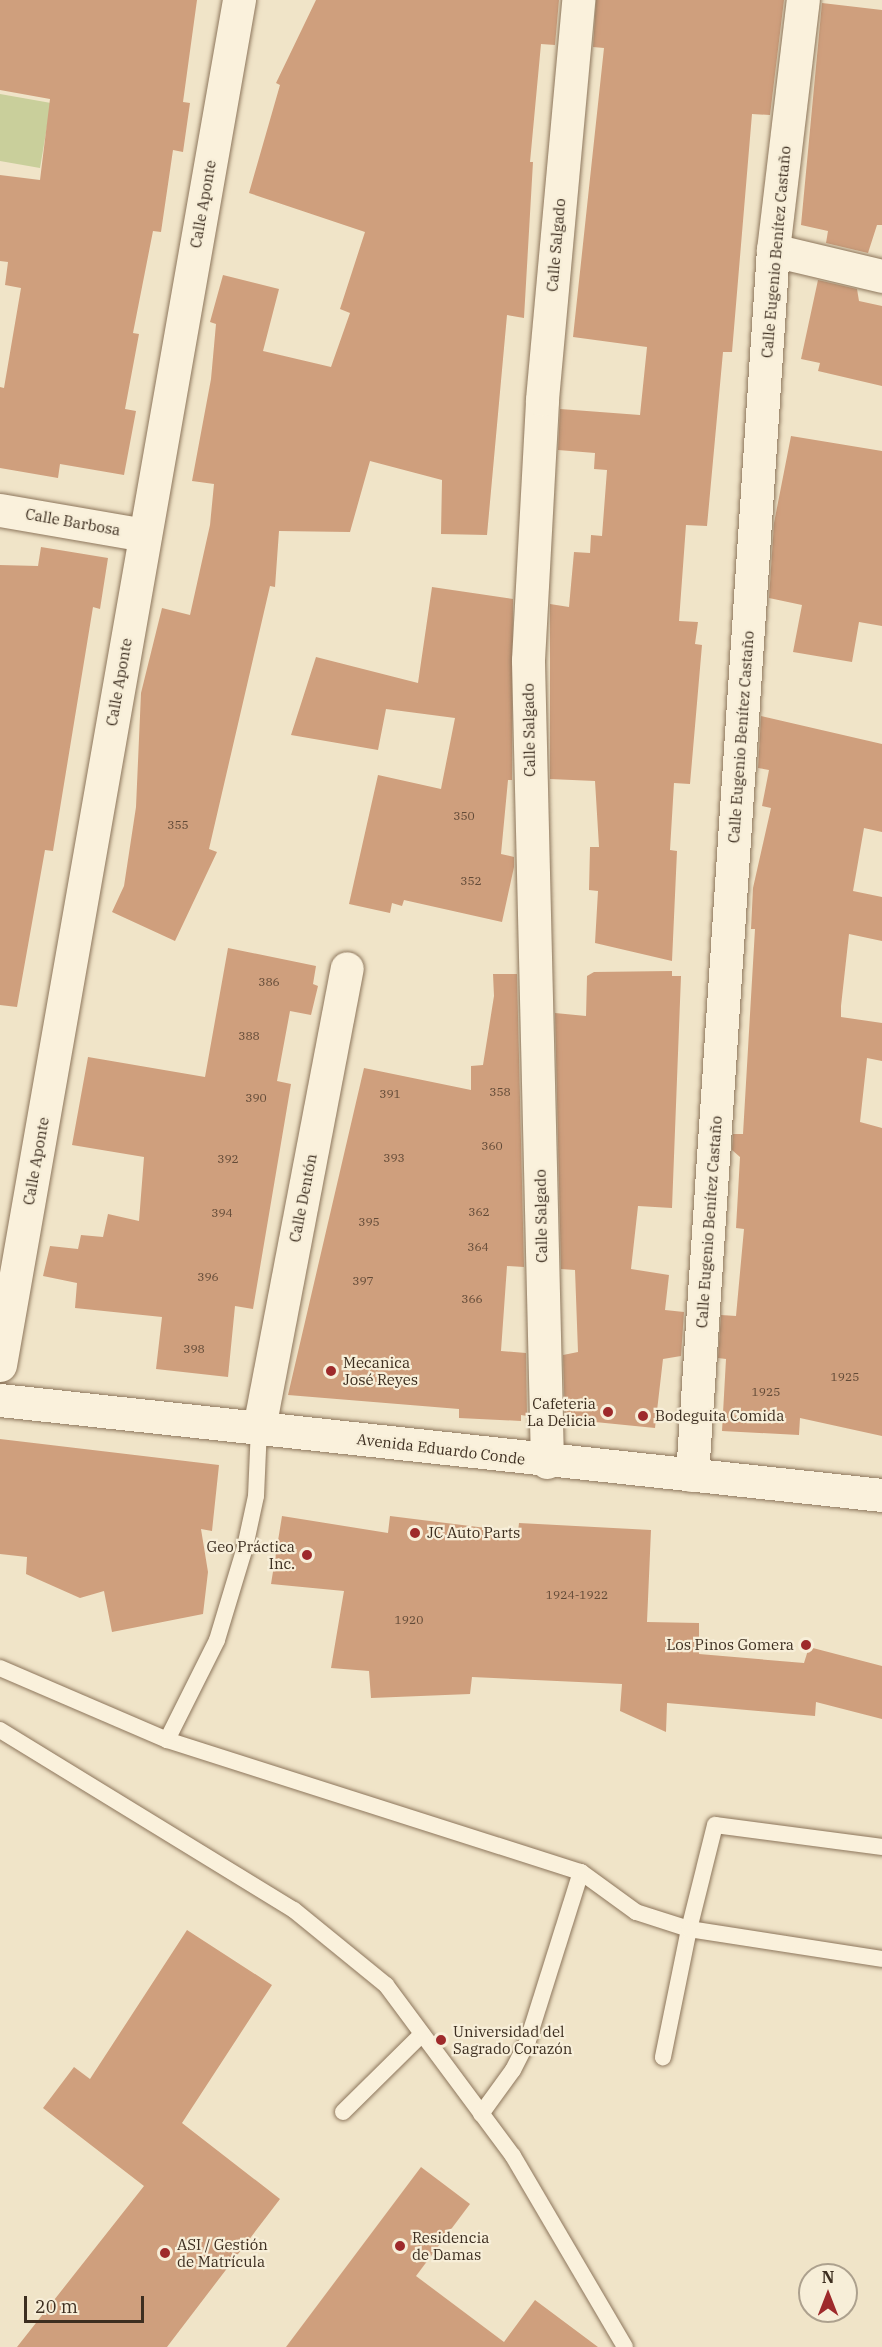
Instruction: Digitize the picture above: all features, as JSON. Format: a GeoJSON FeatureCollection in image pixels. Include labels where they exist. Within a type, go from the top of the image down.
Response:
{"type":"FeatureCollection","features":[{"type":"Feature","properties":{"kind":"street","name":"Calle Aponte"},"geometry":{"type":"LineString","coordinates":[[0,1365],[239,0]]}},
{"type":"Feature","properties":{"kind":"street","name":"Calle Salgado"},"geometry":{"type":"LineString","coordinates":[[547,1462],[528,660],[542,399],[578,0]]}},
{"type":"Feature","properties":{"kind":"street","name":"Calle Eugenio Benítez Castaño"},"geometry":{"type":"LineString","coordinates":[[692,1475],[773,250],[803,0]]}},
{"type":"Feature","properties":{"kind":"street"},"geometry":{"type":"LineString","coordinates":[[773,250],[882,276]]}},
{"type":"Feature","properties":{"kind":"street","name":"Calle Barbosa"},"geometry":{"type":"LineString","coordinates":[[0,510],[145,535]]}},
{"type":"Feature","properties":{"kind":"street","name":"Calle Dentón"},"geometry":{"type":"LineString","coordinates":[[259,1428],[347,968]]}},
{"type":"Feature","properties":{"kind":"street","name":"Avenida Eduardo Conde"},"geometry":{"type":"LineString","coordinates":[[0,1400],[547,1462],[882,1495]]}},
{"type":"Feature","properties":{"kind":"lane"},"geometry":{"type":"LineString","coordinates":[[166,1740],[217,1640],[245,1547],[256,1496],[259,1428]]}},
{"type":"Feature","properties":{"kind":"lane"},"geometry":{"type":"LineString","coordinates":[[0,1668],[166,1740],[581,1872],[636,1912],[689,1929],[882,1959]]}},
{"type":"Feature","properties":{"kind":"lane"},"geometry":{"type":"LineString","coordinates":[[0,1730],[294,1910],[386,1985],[513,2156],[625,2347]]}},
{"type":"Feature","properties":{"kind":"lane"},"geometry":{"type":"LineString","coordinates":[[663,2057],[689,1929],[715,1825],[882,1847]]}},
{"type":"Feature","properties":{"kind":"lane"},"geometry":{"type":"LineString","coordinates":[[481,2114],[513,2070],[528,2040],[581,1872]]}},
{"type":"Feature","properties":{"kind":"lane"},"geometry":{"type":"LineString","coordinates":[[343,2112],[422,2034]]}},
{"type":"Feature","properties":{"kind":"green space"},"geometry":{"type":"Polygon","coordinates":[[[0,94],[51,103],[40,168],[0,161],[0,94]]]}},
{"type":"Feature","properties":{"kind":"building"},"geometry":{"type":"Polygon","coordinates":[[[0,0],[197,0],[183,102],[190,103],[183,152],[173,150],[161,232],[153,231],[133,333],[139,334],[125,409],[136,411],[124,475],[60,464],[58,478],[0,468],[0,387],[4,388],[21,288],[5,285],[8,262],[0,261],[0,175],[40,180],[50,99],[0,90],[0,0]]]}},
{"type":"Feature","properties":{"kind":"building"},"geometry":{"type":"Polygon","coordinates":[[[316,0],[559,0],[555,45],[541,44],[530,162],[533,162],[524,318],[507,315],[487,535],[441,534],[442,480],[370,461],[350,532],[279,531],[275,587],[270,586],[209,849],[217,852],[175,941],[112,912],[124,886],[136,807],[141,693],[162,608],[190,615],[210,525],[214,484],[192,481],[211,379],[216,324],[210,322],[223,275],[279,289],[263,351],[331,367],[350,313],[340,309],[365,232],[249,193],[280,85],[276,83],[316,0]]]}},
{"type":"Feature","properties":{"kind":"building"},"geometry":{"type":"Polygon","coordinates":[[[596,0],[784,0],[770,115],[752,114],[732,352],[723,352],[707,526],[686,525],[679,621],[698,622],[695,644],[702,645],[690,784],[674,783],[670,850],[677,851],[672,961],[595,943],[598,891],[589,890],[590,847],[599,847],[595,781],[550,779],[550,604],[569,607],[574,552],[590,553],[591,535],[602,536],[607,470],[594,469],[595,453],[558,450],[560,409],[640,415],[647,347],[573,337],[604,48],[593,47],[596,0]]]}},
{"type":"Feature","properties":{"kind":"building"},"geometry":{"type":"Polygon","coordinates":[[[822,3],[882,10],[882,225],[877,225],[868,253],[826,243],[828,231],[801,225],[822,3]]]}},
{"type":"Feature","properties":{"kind":"building"},"geometry":{"type":"Polygon","coordinates":[[[818,280],[857,289],[859,301],[882,306],[882,386],[818,371],[820,363],[801,359],[818,280]]]}},
{"type":"Feature","properties":{"kind":"building"},"geometry":{"type":"Polygon","coordinates":[[[791,436],[882,451],[882,626],[859,622],[852,662],[793,652],[802,605],[769,598],[774,523],[791,436]]]}},
{"type":"Feature","properties":{"kind":"building"},"geometry":{"type":"Polygon","coordinates":[[[41,547],[108,558],[100,609],[93,607],[53,851],[45,850],[17,1007],[0,1005],[0,565],[38,566],[41,547]]]}},
{"type":"Feature","properties":{"kind":"building"},"geometry":{"type":"Polygon","coordinates":[[[432,587],[513,599],[512,780],[508,780],[501,854],[514,857],[514,867],[502,922],[404,900],[402,906],[392,903],[390,913],[349,904],[378,775],[441,789],[455,718],[386,709],[378,750],[291,735],[316,657],[418,683],[432,587]]]}},
{"type":"Feature","properties":{"kind":"building"},"geometry":{"type":"Polygon","coordinates":[[[761,716],[882,744],[882,832],[864,828],[853,891],[882,897],[882,941],[849,934],[841,1017],[882,1023],[882,1061],[867,1058],[860,1122],[882,1128],[882,1436],[800,1418],[799,1435],[722,1431],[726,1359],[718,1358],[721,1315],[736,1316],[744,1229],[736,1228],[740,1157],[732,1150],[733,1134],[743,1134],[755,929],[751,929],[753,888],[771,808],[762,806],[769,770],[758,768],[761,716]]]}},
{"type":"Feature","properties":{"kind":"building"},"geometry":{"type":"Polygon","coordinates":[[[228,948],[316,966],[313,984],[318,986],[311,1015],[290,1011],[277,1081],[291,1084],[253,1309],[235,1306],[228,1377],[156,1369],[162,1317],[75,1308],[77,1283],[43,1276],[50,1246],[78,1249],[81,1235],[103,1237],[108,1214],[139,1221],[144,1157],[72,1145],[88,1057],[205,1077],[228,948]]]}},
{"type":"Feature","properties":{"kind":"building"},"geometry":{"type":"Polygon","coordinates":[[[672,971],[672,976],[681,976],[672,1208],[638,1206],[631,1269],[669,1275],[665,1310],[684,1312],[681,1356],[663,1359],[655,1428],[565,1419],[563,1355],[578,1352],[575,1270],[561,1269],[555,1013],[586,1016],[587,976],[594,972],[672,971]]]}},
{"type":"Feature","properties":{"kind":"building"},"geometry":{"type":"Polygon","coordinates":[[[493,974],[517,974],[524,1267],[507,1266],[501,1351],[526,1353],[527,1416],[521,1415],[521,1421],[459,1418],[459,1409],[288,1395],[364,1068],[471,1090],[471,1066],[483,1065],[494,996],[493,974]]]}},
{"type":"Feature","properties":{"kind":"building"},"geometry":{"type":"Polygon","coordinates":[[[0,1439],[219,1465],[212,1531],[201,1529],[208,1572],[203,1614],[112,1632],[104,1591],[80,1598],[26,1574],[27,1557],[0,1554],[0,1439]]]}},
{"type":"Feature","properties":{"kind":"building"},"geometry":{"type":"Polygon","coordinates":[[[282,1516],[388,1533],[390,1516],[518,1532],[519,1523],[651,1530],[647,1622],[699,1623],[699,1654],[804,1663],[809,1647],[882,1666],[882,1719],[816,1702],[815,1716],[667,1703],[666,1732],[620,1711],[622,1684],[472,1677],[470,1694],[371,1698],[369,1671],[331,1668],[344,1591],[271,1584],[282,1516]]]}},
{"type":"Feature","properties":{"kind":"building","name":"ASI / Gestión de Matrícula"},"geometry":{"type":"Polygon","coordinates":[[[187,1930],[272,1985],[182,2123],[280,2199],[167,2347],[17,2347],[144,2186],[43,2108],[74,2067],[90,2079],[187,1930]]]}},
{"type":"Feature","properties":{"kind":"building","name":"Residencia de Damas"},"geometry":{"type":"Polygon","coordinates":[[[421,2167],[470,2204],[416,2276],[504,2342],[535,2300],[598,2347],[286,2347],[421,2167]]]}},
{"type":"Feature","properties":{"kind":"place","name":"Mecanica José Reyes"},"geometry":{"type":"Point","coordinates":[331,1371]}},
{"type":"Feature","properties":{"kind":"place","name":"Cafeteria La Delicia"},"geometry":{"type":"Point","coordinates":[608,1412]}},
{"type":"Feature","properties":{"kind":"place","name":"Bodeguita Comida"},"geometry":{"type":"Point","coordinates":[643,1416]}},
{"type":"Feature","properties":{"kind":"place","name":"JC Auto Parts"},"geometry":{"type":"Point","coordinates":[415,1533]}},
{"type":"Feature","properties":{"kind":"place","name":"Geo Práctica Inc."},"geometry":{"type":"Point","coordinates":[307,1555]}},
{"type":"Feature","properties":{"kind":"place","name":"Los Pinos Gomera"},"geometry":{"type":"Point","coordinates":[806,1645]}},
{"type":"Feature","properties":{"kind":"place","name":"Universidad del Sagrado Corazón"},"geometry":{"type":"Point","coordinates":[441,2040]}},
{"type":"Feature","properties":{"kind":"place","name":"Residencia de Damas"},"geometry":{"type":"Point","coordinates":[400,2246]}},
{"type":"Feature","properties":{"kind":"place","name":"ASI / Gestión de Matrícula"},"geometry":{"type":"Point","coordinates":[165,2253]}}]}
